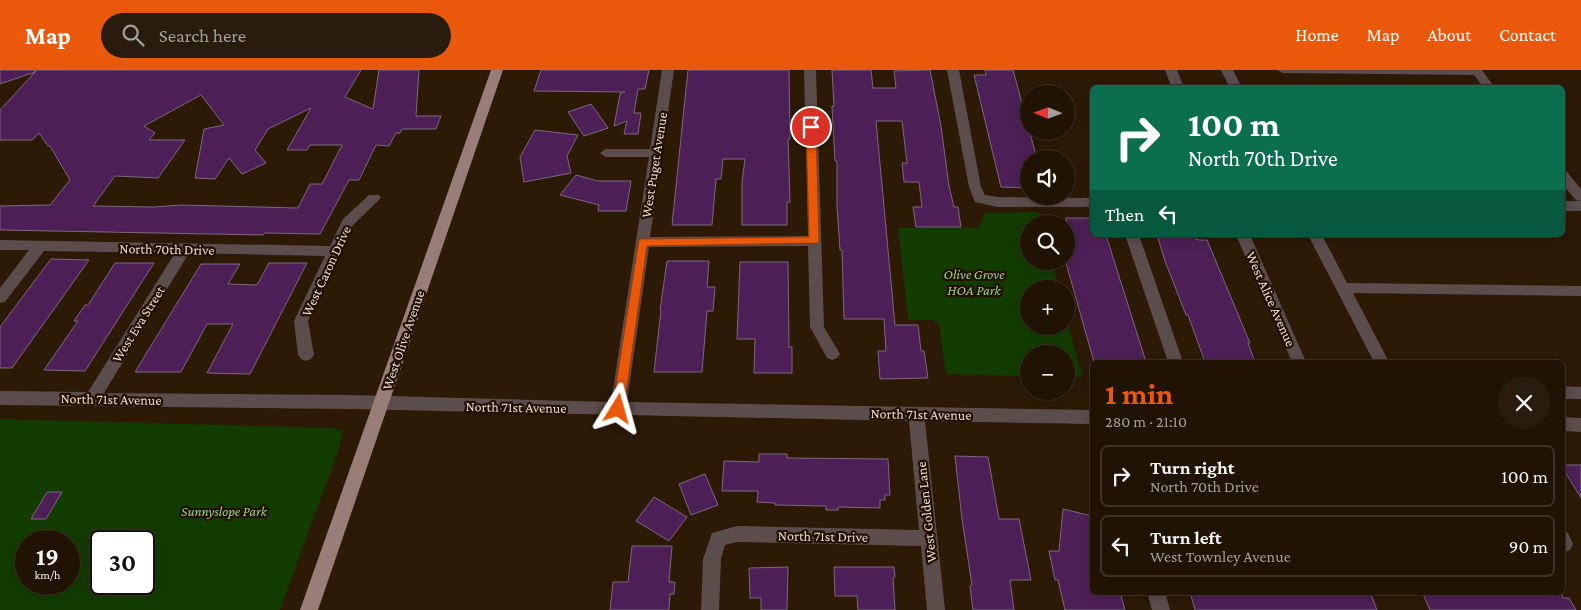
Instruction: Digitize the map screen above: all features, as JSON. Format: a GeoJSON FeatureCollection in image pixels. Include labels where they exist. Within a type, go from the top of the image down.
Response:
{"type":"FeatureCollection","features":[{"type":"Feature","properties":{"kind":"main road","name":"West Olive Avenue"},"geometry":{"type":"LineString","coordinates":[[309,610],[497,70]]}},
{"type":"Feature","properties":{"kind":"street","name":"West Puget Avenue"},"geometry":{"type":"LineString","coordinates":[[618,409],[668,70]]}},
{"type":"Feature","properties":{"kind":"street"},"geometry":{"type":"LineString","coordinates":[[810,70],[817,327],[832,354]]}},
{"type":"Feature","properties":{"kind":"street"},"geometry":{"type":"LineString","coordinates":[[953,70],[975,187],[980,199],[997,202],[1090,203]]}},
{"type":"Feature","properties":{"kind":"street"},"geometry":{"type":"LineString","coordinates":[[1171,70],[1177,85]]}},
{"type":"Feature","properties":{"kind":"street"},"geometry":{"type":"LineString","coordinates":[[1227,70],[1234,85]]}},
{"type":"Feature","properties":{"kind":"street"},"geometry":{"type":"LineString","coordinates":[[1283,70],[1476,71],[1488,85]]}},
{"type":"Feature","properties":{"kind":"street"},"geometry":{"type":"LineString","coordinates":[[606,153],[656,153]]}},
{"type":"Feature","properties":{"kind":"street"},"geometry":{"type":"LineString","coordinates":[[1565,178],[1581,197]]}},
{"type":"Feature","properties":{"kind":"street","name":"West Caron Drive"},"geometry":{"type":"LineString","coordinates":[[306,354],[302,321],[348,222],[374,198]]}},
{"type":"Feature","properties":{"kind":"street"},"geometry":{"type":"LineString","coordinates":[[1565,206],[1581,206]]}},
{"type":"Feature","properties":{"kind":"street"},"geometry":{"type":"LineString","coordinates":[[1133,237],[1175,360]]}},
{"type":"Feature","properties":{"kind":"street","name":"West Alice Avenue"},"geometry":{"type":"LineString","coordinates":[[1244,237],[1298,360]]}},
{"type":"Feature","properties":{"kind":"street"},"geometry":{"type":"LineString","coordinates":[[1316,237],[1380,360]]}},
{"type":"Feature","properties":{"kind":"street"},"geometry":{"type":"LineString","coordinates":[[642,242],[814,241]]}},
{"type":"Feature","properties":{"kind":"street","name":"North 70th Drive"},"geometry":{"type":"LineString","coordinates":[[0,245],[334,251]]}},
{"type":"Feature","properties":{"kind":"street"},"geometry":{"type":"LineString","coordinates":[[0,298],[40,246]]}},
{"type":"Feature","properties":{"kind":"street","name":"West Eva Street"},"geometry":{"type":"LineString","coordinates":[[92,399],[185,249]]}},
{"type":"Feature","properties":{"kind":"street"},"geometry":{"type":"LineString","coordinates":[[1343,288],[1581,290]]}},
{"type":"Feature","properties":{"kind":"street"},"geometry":{"type":"LineString","coordinates":[[1565,392],[1581,392]]}},
{"type":"Feature","properties":{"kind":"street","name":"North 71st Avenue"},"geometry":{"type":"LineString","coordinates":[[0,398],[1090,417]]}},
{"type":"Feature","properties":{"kind":"street","name":"West Golden Lane"},"geometry":{"type":"LineString","coordinates":[[916,414],[936,610]]}},
{"type":"Feature","properties":{"kind":"street"},"geometry":{"type":"LineString","coordinates":[[1565,424],[1581,425]]}},
{"type":"Feature","properties":{"kind":"street","name":"North 71st Drive"},"geometry":{"type":"LineString","coordinates":[[710,610],[712,559],[718,539],[737,534],[928,538]]}},
{"type":"Feature","properties":{"kind":"street"},"geometry":{"type":"LineString","coordinates":[[1157,595],[1161,610]]}},
{"type":"Feature","properties":{"kind":"green space","name":"Olive Grove HOA Park"},"geometry":{"type":"Polygon","coordinates":[[[1039,212],[1040,215],[1020,215],[1020,270],[1054,270],[1057,280],[1020,280],[1020,335],[1071,335],[1074,345],[1020,345],[1020,376],[946,374],[939,324],[932,320],[908,320],[898,228],[979,228],[985,213],[1039,212]]]}},
{"type":"Feature","properties":{"kind":"green space","name":"Olive Grove HOA Park"},"geometry":{"type":"Polygon","coordinates":[[[1075,350],[1082,377],[1075,377],[1075,350]]]}},
{"type":"Feature","properties":{"kind":"green space","name":"Sunnyslope Park"},"geometry":{"type":"Polygon","coordinates":[[[0,419],[331,428],[343,431],[339,448],[280,610],[0,610],[0,419]]]}},
{"type":"Feature","properties":{"kind":"building"},"geometry":{"type":"Polygon","coordinates":[[[0,70],[35,70],[35,72],[0,84],[0,70]]]}},
{"type":"Feature","properties":{"kind":"building"},"geometry":{"type":"Polygon","coordinates":[[[37,70],[361,70],[345,97],[373,109],[379,70],[419,70],[416,116],[441,116],[436,129],[402,129],[400,133],[396,133],[389,146],[376,145],[359,180],[349,180],[320,234],[265,233],[263,235],[0,230],[0,206],[50,205],[70,180],[50,146],[48,146],[39,133],[32,140],[0,140],[0,110],[37,70]],[[201,95],[144,126],[155,133],[149,140],[185,140],[158,178],[115,176],[93,206],[154,207],[181,205],[298,208],[310,184],[322,184],[342,145],[310,145],[307,150],[287,150],[311,108],[268,129],[255,150],[266,163],[242,174],[229,158],[215,179],[195,178],[204,129],[224,125],[201,95]]]}},
{"type":"Feature","properties":{"kind":"building"},"geometry":{"type":"Polygon","coordinates":[[[541,70],[649,70],[645,89],[638,89],[634,113],[641,113],[638,134],[624,134],[627,121],[614,126],[620,94],[625,92],[534,91],[541,70]]]}},
{"type":"Feature","properties":{"kind":"building"},"geometry":{"type":"Polygon","coordinates":[[[688,70],[789,70],[790,139],[788,139],[790,202],[787,202],[787,225],[742,225],[742,182],[745,159],[723,159],[721,179],[716,179],[712,225],[672,225],[688,70]]]}},
{"type":"Feature","properties":{"kind":"building"},"geometry":{"type":"Polygon","coordinates":[[[832,70],[871,70],[873,88],[896,88],[894,71],[930,70],[941,126],[949,186],[954,207],[958,207],[961,227],[916,227],[913,207],[922,207],[919,182],[904,182],[902,163],[907,163],[902,121],[876,121],[895,325],[918,325],[921,351],[924,351],[928,378],[880,379],[878,351],[886,351],[884,319],[844,319],[842,250],[840,250],[837,206],[837,161],[835,161],[832,106],[834,106],[832,70]]]}},
{"type":"Feature","properties":{"kind":"building"},"geometry":{"type":"Polygon","coordinates":[[[985,70],[1013,70],[1020,96],[1020,140],[1032,140],[1035,150],[1020,150],[1020,188],[1001,187],[974,75],[986,75],[985,70]]]}},
{"type":"Feature","properties":{"kind":"building"},"geometry":{"type":"Polygon","coordinates":[[[591,104],[608,128],[584,136],[568,112],[591,104]]]}},
{"type":"Feature","properties":{"kind":"building"},"geometry":{"type":"Polygon","coordinates":[[[535,130],[578,135],[567,156],[571,173],[524,182],[520,157],[535,130]]]}},
{"type":"Feature","properties":{"kind":"building"},"geometry":{"type":"Polygon","coordinates":[[[576,175],[598,181],[631,181],[626,211],[598,211],[599,205],[560,195],[576,175]]]}},
{"type":"Feature","properties":{"kind":"building"},"geometry":{"type":"Polygon","coordinates":[[[1075,218],[1090,218],[1090,237],[1107,237],[1145,360],[1093,360],[1075,295],[1075,280],[1071,280],[1068,270],[1075,270],[1075,218]]]}},
{"type":"Feature","properties":{"kind":"building"},"geometry":{"type":"Polygon","coordinates":[[[1158,237],[1196,237],[1197,240],[1207,240],[1250,343],[1248,343],[1254,360],[1204,360],[1165,261],[1158,237]]]}},
{"type":"Feature","properties":{"kind":"building"},"geometry":{"type":"Polygon","coordinates":[[[51,259],[89,260],[12,368],[0,368],[0,327],[51,259]]]}},
{"type":"Feature","properties":{"kind":"building"},"geometry":{"type":"Polygon","coordinates":[[[667,261],[709,261],[707,287],[715,287],[713,311],[707,311],[702,372],[654,372],[667,261]]]}},
{"type":"Feature","properties":{"kind":"building"},"geometry":{"type":"Polygon","coordinates":[[[740,262],[788,262],[789,347],[792,347],[792,373],[754,373],[755,339],[737,339],[740,262]]]}},
{"type":"Feature","properties":{"kind":"building"},"geometry":{"type":"Polygon","coordinates":[[[115,263],[154,263],[85,371],[44,370],[78,321],[74,321],[85,305],[88,305],[115,263]]]}},
{"type":"Feature","properties":{"kind":"building"},"geometry":{"type":"Polygon","coordinates":[[[269,263],[307,263],[250,374],[207,373],[233,324],[207,324],[181,372],[135,372],[201,264],[240,264],[228,284],[257,285],[269,263]]]}},
{"type":"Feature","properties":{"kind":"building"},"geometry":{"type":"Polygon","coordinates":[[[759,454],[787,454],[787,458],[888,459],[890,495],[885,495],[885,500],[880,500],[880,508],[838,507],[838,510],[826,510],[826,506],[775,505],[775,503],[757,502],[758,491],[722,491],[724,461],[759,462],[759,454]]]}},
{"type":"Feature","properties":{"kind":"building"},"geometry":{"type":"Polygon","coordinates":[[[955,456],[988,457],[999,519],[1019,519],[1031,580],[1010,580],[1014,610],[973,610],[970,586],[972,585],[955,456]]]}},
{"type":"Feature","properties":{"kind":"building"},"geometry":{"type":"Polygon","coordinates":[[[1565,465],[1581,465],[1581,498],[1565,472],[1565,465]]]}},
{"type":"Feature","properties":{"kind":"building"},"geometry":{"type":"Polygon","coordinates":[[[705,474],[718,505],[691,515],[679,484],[705,474]]]}},
{"type":"Feature","properties":{"kind":"building"},"geometry":{"type":"Polygon","coordinates":[[[47,492],[62,492],[46,519],[31,519],[47,492]]]}},
{"type":"Feature","properties":{"kind":"building"},"geometry":{"type":"Polygon","coordinates":[[[654,497],[687,517],[669,541],[636,521],[654,497]]]}},
{"type":"Feature","properties":{"kind":"building"},"geometry":{"type":"Polygon","coordinates":[[[1063,509],[1090,516],[1090,595],[1121,595],[1125,610],[1065,610],[1058,580],[1055,580],[1049,551],[1059,551],[1063,509]]]}},
{"type":"Feature","properties":{"kind":"building"},"geometry":{"type":"Polygon","coordinates":[[[632,546],[672,546],[669,582],[675,582],[674,594],[670,594],[669,610],[610,610],[613,582],[628,582],[632,546]]]}},
{"type":"Feature","properties":{"kind":"building"},"geometry":{"type":"Polygon","coordinates":[[[788,567],[787,610],[761,610],[761,598],[750,598],[749,568],[788,567]]]}},
{"type":"Feature","properties":{"kind":"building"},"geometry":{"type":"Polygon","coordinates":[[[834,567],[894,567],[895,610],[858,610],[857,596],[835,596],[834,567]]]}},
{"type":"Feature","properties":{"kind":"building"},"geometry":{"type":"Polygon","coordinates":[[[1191,595],[1371,595],[1377,610],[1195,610],[1191,595]]]}},
{"type":"Feature","properties":{"kind":"building"},"geometry":{"type":"Polygon","coordinates":[[[1423,595],[1562,595],[1563,598],[1569,598],[1576,610],[1430,610],[1423,595]]]}},
{"type":"Feature","properties":{"kind":"route"},"geometry":{"type":"LineString","coordinates":[[618,409],[642,242],[814,241],[811,127]]}}]}
